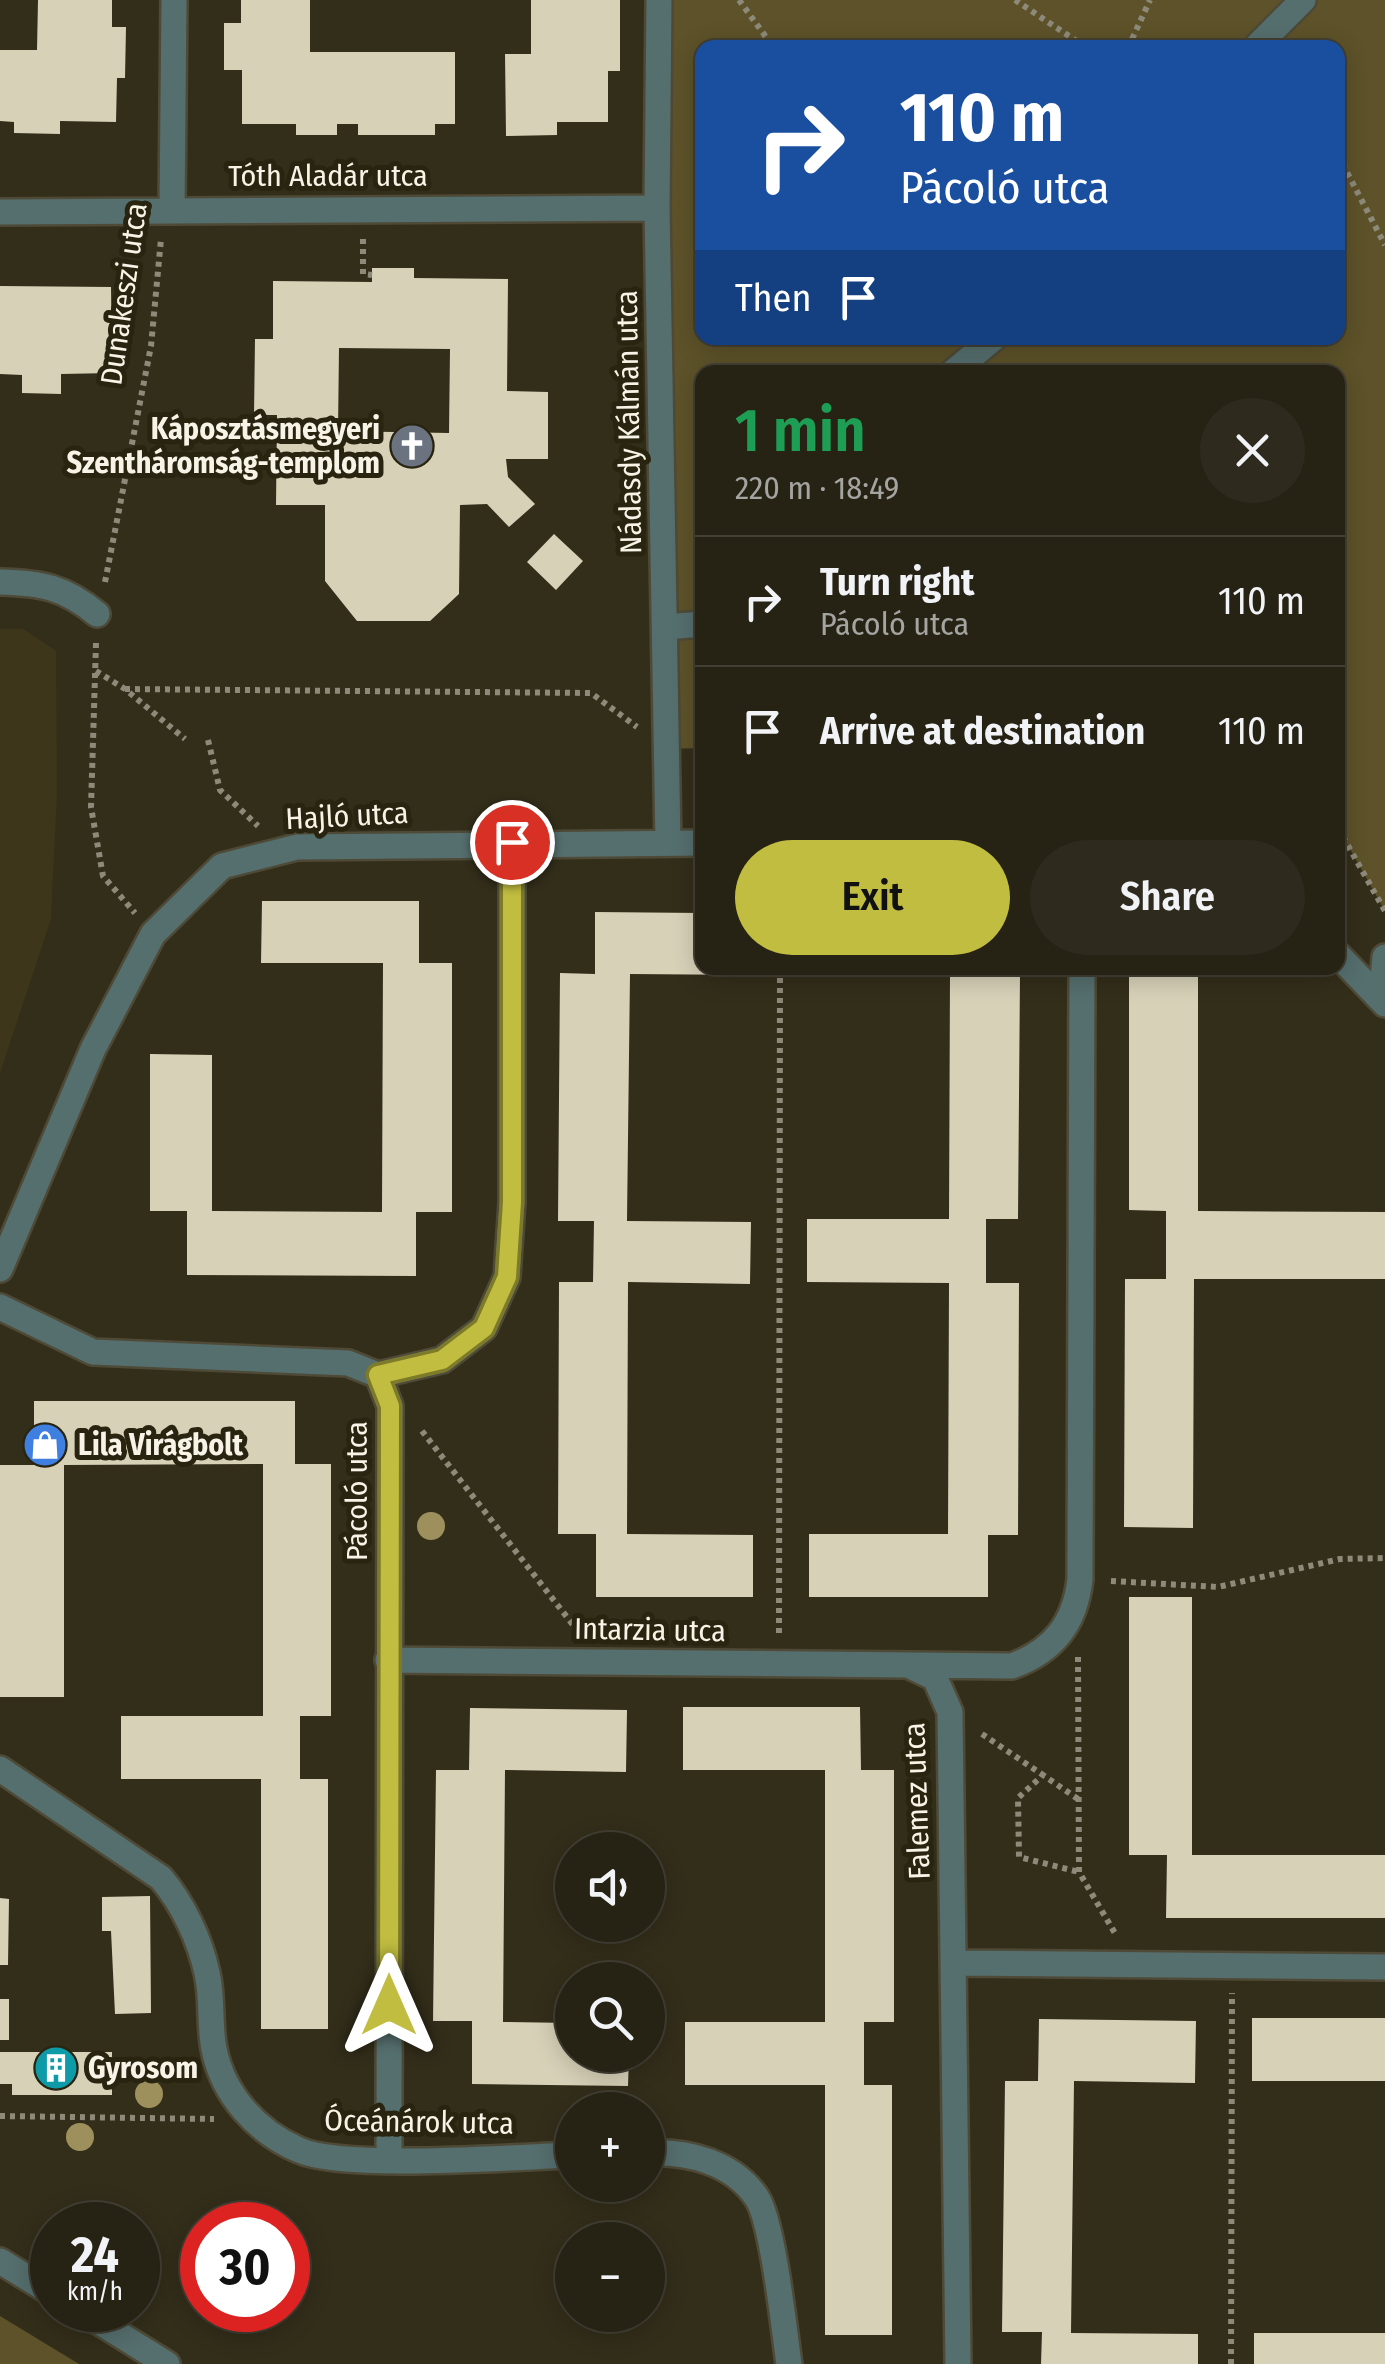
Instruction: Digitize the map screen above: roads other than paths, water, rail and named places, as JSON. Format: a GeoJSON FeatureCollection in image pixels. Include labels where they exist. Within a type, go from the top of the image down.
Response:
{"type":"FeatureCollection","features":[{"type":"Feature","properties":{"kind":"street","name":"Dunakeszi utca"},"geometry":{"type":"LineString","coordinates":[[172,210],[174,0]]}},
{"type":"Feature","properties":{"kind":"street","name":"Nádasdy Kálmán utca"},"geometry":{"type":"LineString","coordinates":[[659,0],[657,208],[668,842]]}},
{"type":"Feature","properties":{"kind":"street"},"geometry":{"type":"LineString","coordinates":[[1263,40],[1303,0]]}},
{"type":"Feature","properties":{"kind":"street","name":"Tóth Aladár utca"},"geometry":{"type":"LineString","coordinates":[[0,212],[657,208]]}},
{"type":"Feature","properties":{"kind":"street"},"geometry":{"type":"LineString","coordinates":[[961,365],[986,345]]}},
{"type":"Feature","properties":{"kind":"street"},"geometry":{"type":"LineString","coordinates":[[0,582],[56,587],[97,614]]}},
{"type":"Feature","properties":{"kind":"street"},"geometry":{"type":"LineString","coordinates":[[666,627],[695,625]]}},
{"type":"Feature","properties":{"kind":"street"},"geometry":{"type":"LineString","coordinates":[[0,1307],[93,1352],[348,1363],[378,1375],[442,1360],[484,1328],[507,1277],[512,1202],[512,842]]}},
{"type":"Feature","properties":{"kind":"street","name":"Hajló utca"},"geometry":{"type":"LineString","coordinates":[[0,1268],[94,1050],[154,934],[222,866],[297,847],[695,843]]}},
{"type":"Feature","properties":{"kind":"street"},"geometry":{"type":"LineString","coordinates":[[1383,1002],[1385,957]]}},
{"type":"Feature","properties":{"kind":"street"},"geometry":{"type":"LineString","coordinates":[[1345,962],[1383,1002]]}},
{"type":"Feature","properties":{"kind":"street"},"geometry":{"type":"LineString","coordinates":[[910,1666],[1012,1666],[1040,1655],[1063,1632],[1080,1580],[1082,975]]}},
{"type":"Feature","properties":{"kind":"street","name":"Pácoló utca"},"geometry":{"type":"LineString","coordinates":[[378,1375],[390,1406],[389,2158]]}},
{"type":"Feature","properties":{"kind":"street","name":"Intarzia utca"},"geometry":{"type":"LineString","coordinates":[[388,1660],[910,1666]]}},
{"type":"Feature","properties":{"kind":"street","name":"Falemez utca"},"geometry":{"type":"LineString","coordinates":[[910,1666],[935,1678],[950,1712],[958,2364]]}},
{"type":"Feature","properties":{"kind":"street","name":"Óceánárok utca"},"geometry":{"type":"LineString","coordinates":[[0,1769],[161,1878],[180,1900],[208,1973],[214,2050],[235,2098],[264,2131],[302,2152],[389,2158],[555,2156]]}},
{"type":"Feature","properties":{"kind":"street"},"geometry":{"type":"LineString","coordinates":[[953,1963],[1385,1967]]}},
{"type":"Feature","properties":{"kind":"street"},"geometry":{"type":"LineString","coordinates":[[665,2152],[701,2158],[727,2170],[758,2199],[775,2266],[789,2364]]}},
{"type":"Feature","properties":{"kind":"street"},"geometry":{"type":"LineString","coordinates":[[0,2261],[30,2279]]}},
{"type":"Feature","properties":{"kind":"street"},"geometry":{"type":"LineString","coordinates":[[115,2332],[166,2364]]}},
{"type":"Feature","properties":{"kind":"place","name":"Káposztásmegyeri Szentháromság-templom"},"geometry":{"type":"Point","coordinates":[412,446]}},
{"type":"Feature","properties":{"kind":"place","name":"Lila Virágbolt"},"geometry":{"type":"Point","coordinates":[45,1445]}},
{"type":"Feature","properties":{"kind":"place","name":"Gyrosom"},"geometry":{"type":"Point","coordinates":[56,2068]}}]}
